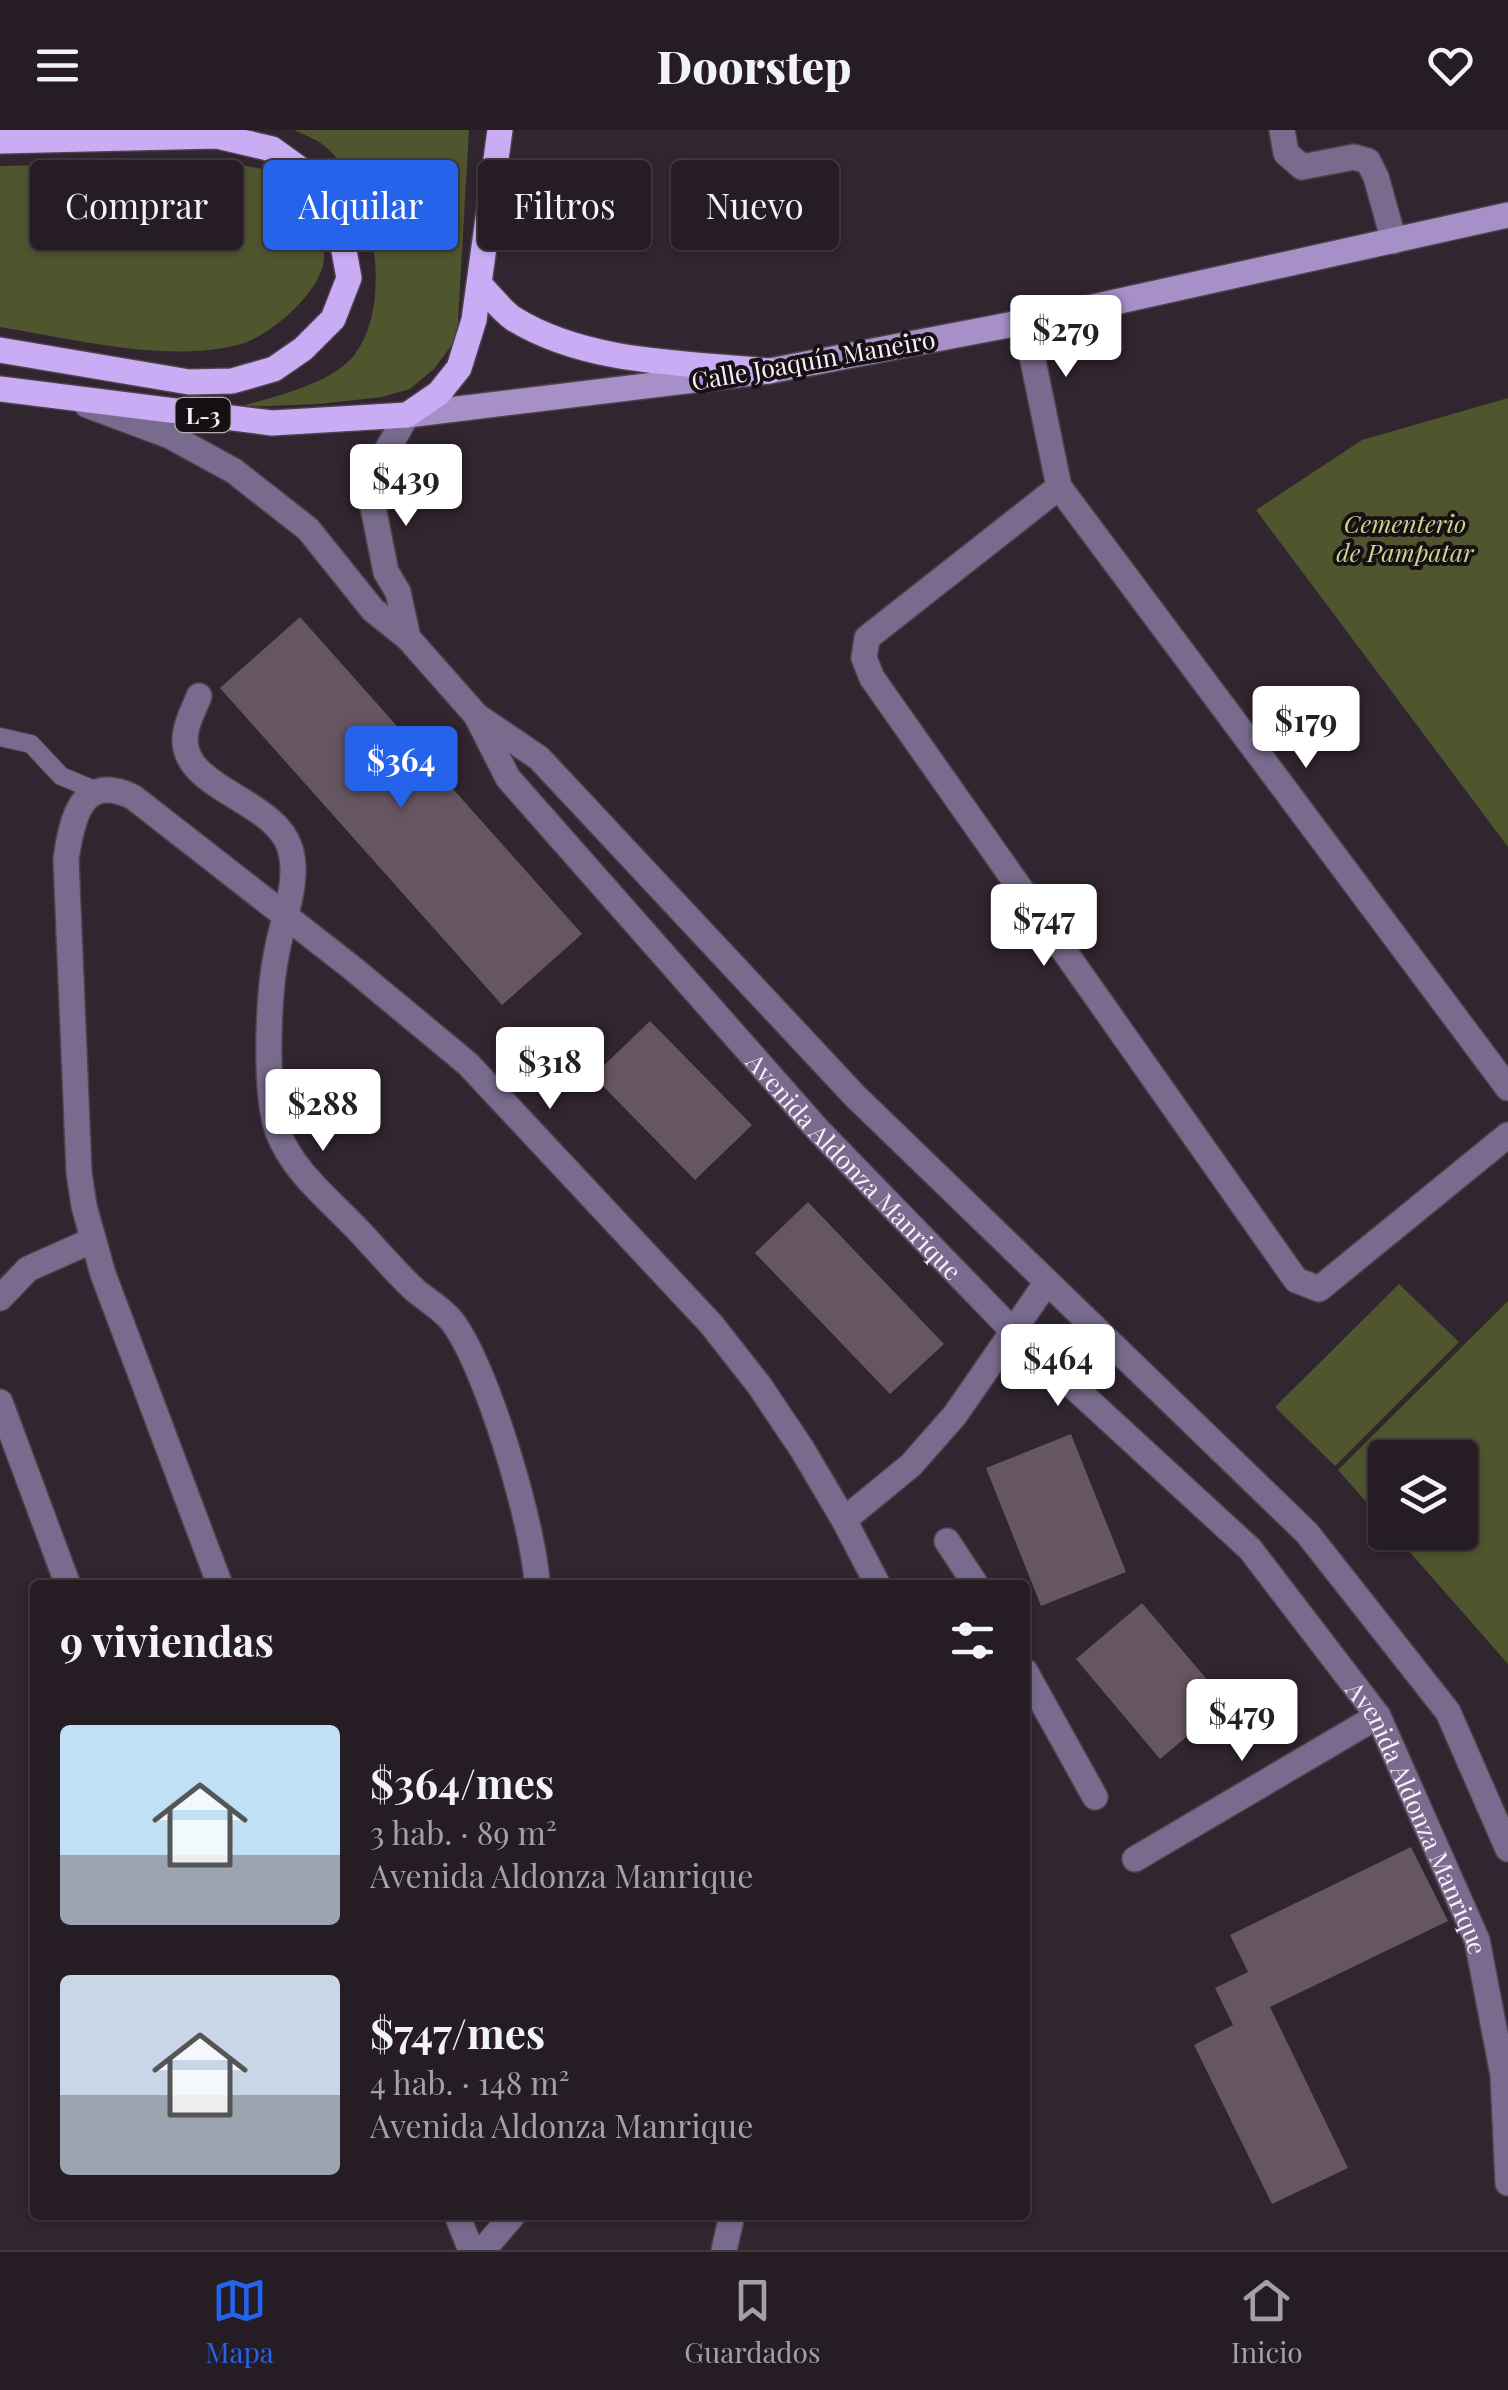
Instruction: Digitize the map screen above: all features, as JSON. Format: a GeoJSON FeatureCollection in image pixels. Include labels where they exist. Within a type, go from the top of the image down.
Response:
{"type":"FeatureCollection","features":[{"type":"Feature","properties":{"kind":"main road"},"geometry":{"type":"LineString","coordinates":[[407,415],[439,393],[459,368],[481,286],[500,130]]}},
{"type":"Feature","properties":{"kind":"main road","name":"L-3"},"geometry":{"type":"LineString","coordinates":[[0,141],[217,136],[272,149],[308,175],[338,214],[349,278],[333,319],[303,349],[274,369],[232,382],[189,382],[0,350]]}},
{"type":"Feature","properties":{"kind":"main road","name":"L-3"},"geometry":{"type":"LineString","coordinates":[[481,286],[512,318],[576,346],[648,359],[769,370]]}},
{"type":"Feature","properties":{"kind":"main road","name":"L-3"},"geometry":{"type":"LineString","coordinates":[[0,389],[272,423],[407,415]]}},
{"type":"Feature","properties":{"kind":"street"},"geometry":{"type":"LineString","coordinates":[[1282,130],[1286,153],[1302,167],[1354,156],[1368,161],[1394,241]]}},
{"type":"Feature","properties":{"kind":"street","name":"Calle Joaquín Maneiro"},"geometry":{"type":"LineString","coordinates":[[407,415],[769,370],[1025,322],[1508,216]]}},
{"type":"Feature","properties":{"kind":"street"},"geometry":{"type":"LineString","coordinates":[[1025,322],[1060,486],[1508,1088]]}},
{"type":"Feature","properties":{"kind":"street","name":"Avenida Aldonza Manrique"},"geometry":{"type":"LineString","coordinates":[[76,401],[170,436],[234,471],[308,529],[373,610],[408,638],[476,715],[539,758],[855,1096],[1307,1534],[1448,1712],[1508,1849]]}},
{"type":"Feature","properties":{"kind":"street","name":"Avenida Aldonza Manrique"},"geometry":{"type":"LineString","coordinates":[[407,415],[383,457],[373,507],[386,572],[398,592],[408,638]]}},
{"type":"Feature","properties":{"kind":"street"},"geometry":{"type":"LineString","coordinates":[[1060,486],[867,638],[864,658],[872,678],[1296,1280],[1318,1289],[1508,1135]]}},
{"type":"Feature","properties":{"kind":"street"},"geometry":{"type":"LineString","coordinates":[[199,696],[185,734],[188,758],[206,779],[239,796],[283,831],[295,870],[270,994],[271,1097],[279,1134],[303,1173],[417,1292],[453,1322],[493,1409],[531,1537],[535,1580]]}},
{"type":"Feature","properties":{"kind":"street","name":"Avenida Aldonza Manrique"},"geometry":{"type":"LineString","coordinates":[[476,715],[508,778],[818,1130],[1015,1333],[1250,1548],[1378,1716],[1477,1940],[1498,2003],[1508,2183]]}},
{"type":"Feature","properties":{"kind":"street"},"geometry":{"type":"LineString","coordinates":[[218,1580],[92,1240],[79,1172],[66,859],[70,828],[78,808],[97,791],[109,789],[133,797],[468,1064],[711,1324],[759,1385],[844,1520],[875,1580]]}},
{"type":"Feature","properties":{"kind":"street"},"geometry":{"type":"LineString","coordinates":[[0,1298],[28,1269],[92,1240]]}},
{"type":"Feature","properties":{"kind":"street"},"geometry":{"type":"LineString","coordinates":[[844,1520],[911,1464],[956,1415],[1048,1282]]}},
{"type":"Feature","properties":{"kind":"street"},"geometry":{"type":"LineString","coordinates":[[0,1402],[66,1580]]}},
{"type":"Feature","properties":{"kind":"street"},"geometry":{"type":"LineString","coordinates":[[947,1541],[973,1580]]}},
{"type":"Feature","properties":{"kind":"street"},"geometry":{"type":"LineString","coordinates":[[1030,1680],[1095,1797]]}},
{"type":"Feature","properties":{"kind":"street"},"geometry":{"type":"LineString","coordinates":[[1135,1859],[1378,1716]]}},
{"type":"Feature","properties":{"kind":"street"},"geometry":{"type":"LineString","coordinates":[[459,2220],[471,2250]]}},
{"type":"Feature","properties":{"kind":"street"},"geometry":{"type":"LineString","coordinates":[[483,2250],[509,2220]]}},
{"type":"Feature","properties":{"kind":"street"},"geometry":{"type":"LineString","coordinates":[[724,2250],[731,2220]]}},
{"type":"Feature","properties":{"kind":"lane"},"geometry":{"type":"LineString","coordinates":[[0,737],[31,744],[61,776],[97,791]]}},
{"type":"Feature","properties":{"kind":"green space"},"geometry":{"type":"Polygon","coordinates":[[[294,130],[469,130],[457,338],[434,369],[410,389],[382,397],[319,404],[238,407],[317,381],[355,354],[367,332],[374,306],[373,250],[458,250],[458,160],[337,160],[316,140],[294,130]]]}},
{"type":"Feature","properties":{"kind":"green space"},"geometry":{"type":"Polygon","coordinates":[[[30,165],[30,250],[243,250],[243,166],[260,169],[263,250],[324,250],[321,272],[304,299],[266,332],[241,344],[214,350],[153,351],[0,327],[0,166],[30,165]]]}},
{"type":"Feature","properties":{"kind":"green space","name":"Cementerio de Pampatar"},"geometry":{"type":"Polygon","coordinates":[[[1508,398],[1508,847],[1256,510],[1362,440],[1508,398]]]}},
{"type":"Feature","properties":{"kind":"green space"},"geometry":{"type":"Polygon","coordinates":[[[1399,1284],[1459,1342],[1335,1466],[1275,1407],[1399,1284]]]}},
{"type":"Feature","properties":{"kind":"green space"},"geometry":{"type":"Polygon","coordinates":[[[1508,1301],[1508,1664],[1408,1550],[1478,1550],[1478,1440],[1368,1440],[1508,1301]]]}},
{"type":"Feature","properties":{"kind":"green space"},"geometry":{"type":"Polygon","coordinates":[[[1368,1440],[1368,1504],[1338,1470],[1368,1440]]]}},
{"type":"Feature","properties":{"kind":"building"},"geometry":{"type":"Polygon","coordinates":[[[300,617],[582,934],[502,1005],[220,688],[300,617]]]}},
{"type":"Feature","properties":{"kind":"building"},"geometry":{"type":"Polygon","coordinates":[[[650,1021],[752,1125],[695,1180],[593,1076],[650,1021]]]}},
{"type":"Feature","properties":{"kind":"building"},"geometry":{"type":"Polygon","coordinates":[[[808,1202],[944,1344],[890,1394],[755,1253],[808,1202]]]}},
{"type":"Feature","properties":{"kind":"building"},"geometry":{"type":"Polygon","coordinates":[[[1071,1434],[1126,1572],[1041,1606],[986,1468],[1071,1434]]]}},
{"type":"Feature","properties":{"kind":"building"},"geometry":{"type":"Polygon","coordinates":[[[1142,1603],[1227,1703],[1160,1759],[1076,1659],[1142,1603]]]}},
{"type":"Feature","properties":{"kind":"building"},"geometry":{"type":"Polygon","coordinates":[[[1411,1847],[1448,1921],[1270,2007],[1348,2168],[1272,2204],[1194,2045],[1233,2025],[1215,1988],[1248,1972],[1230,1935],[1411,1847]]]}}]}
